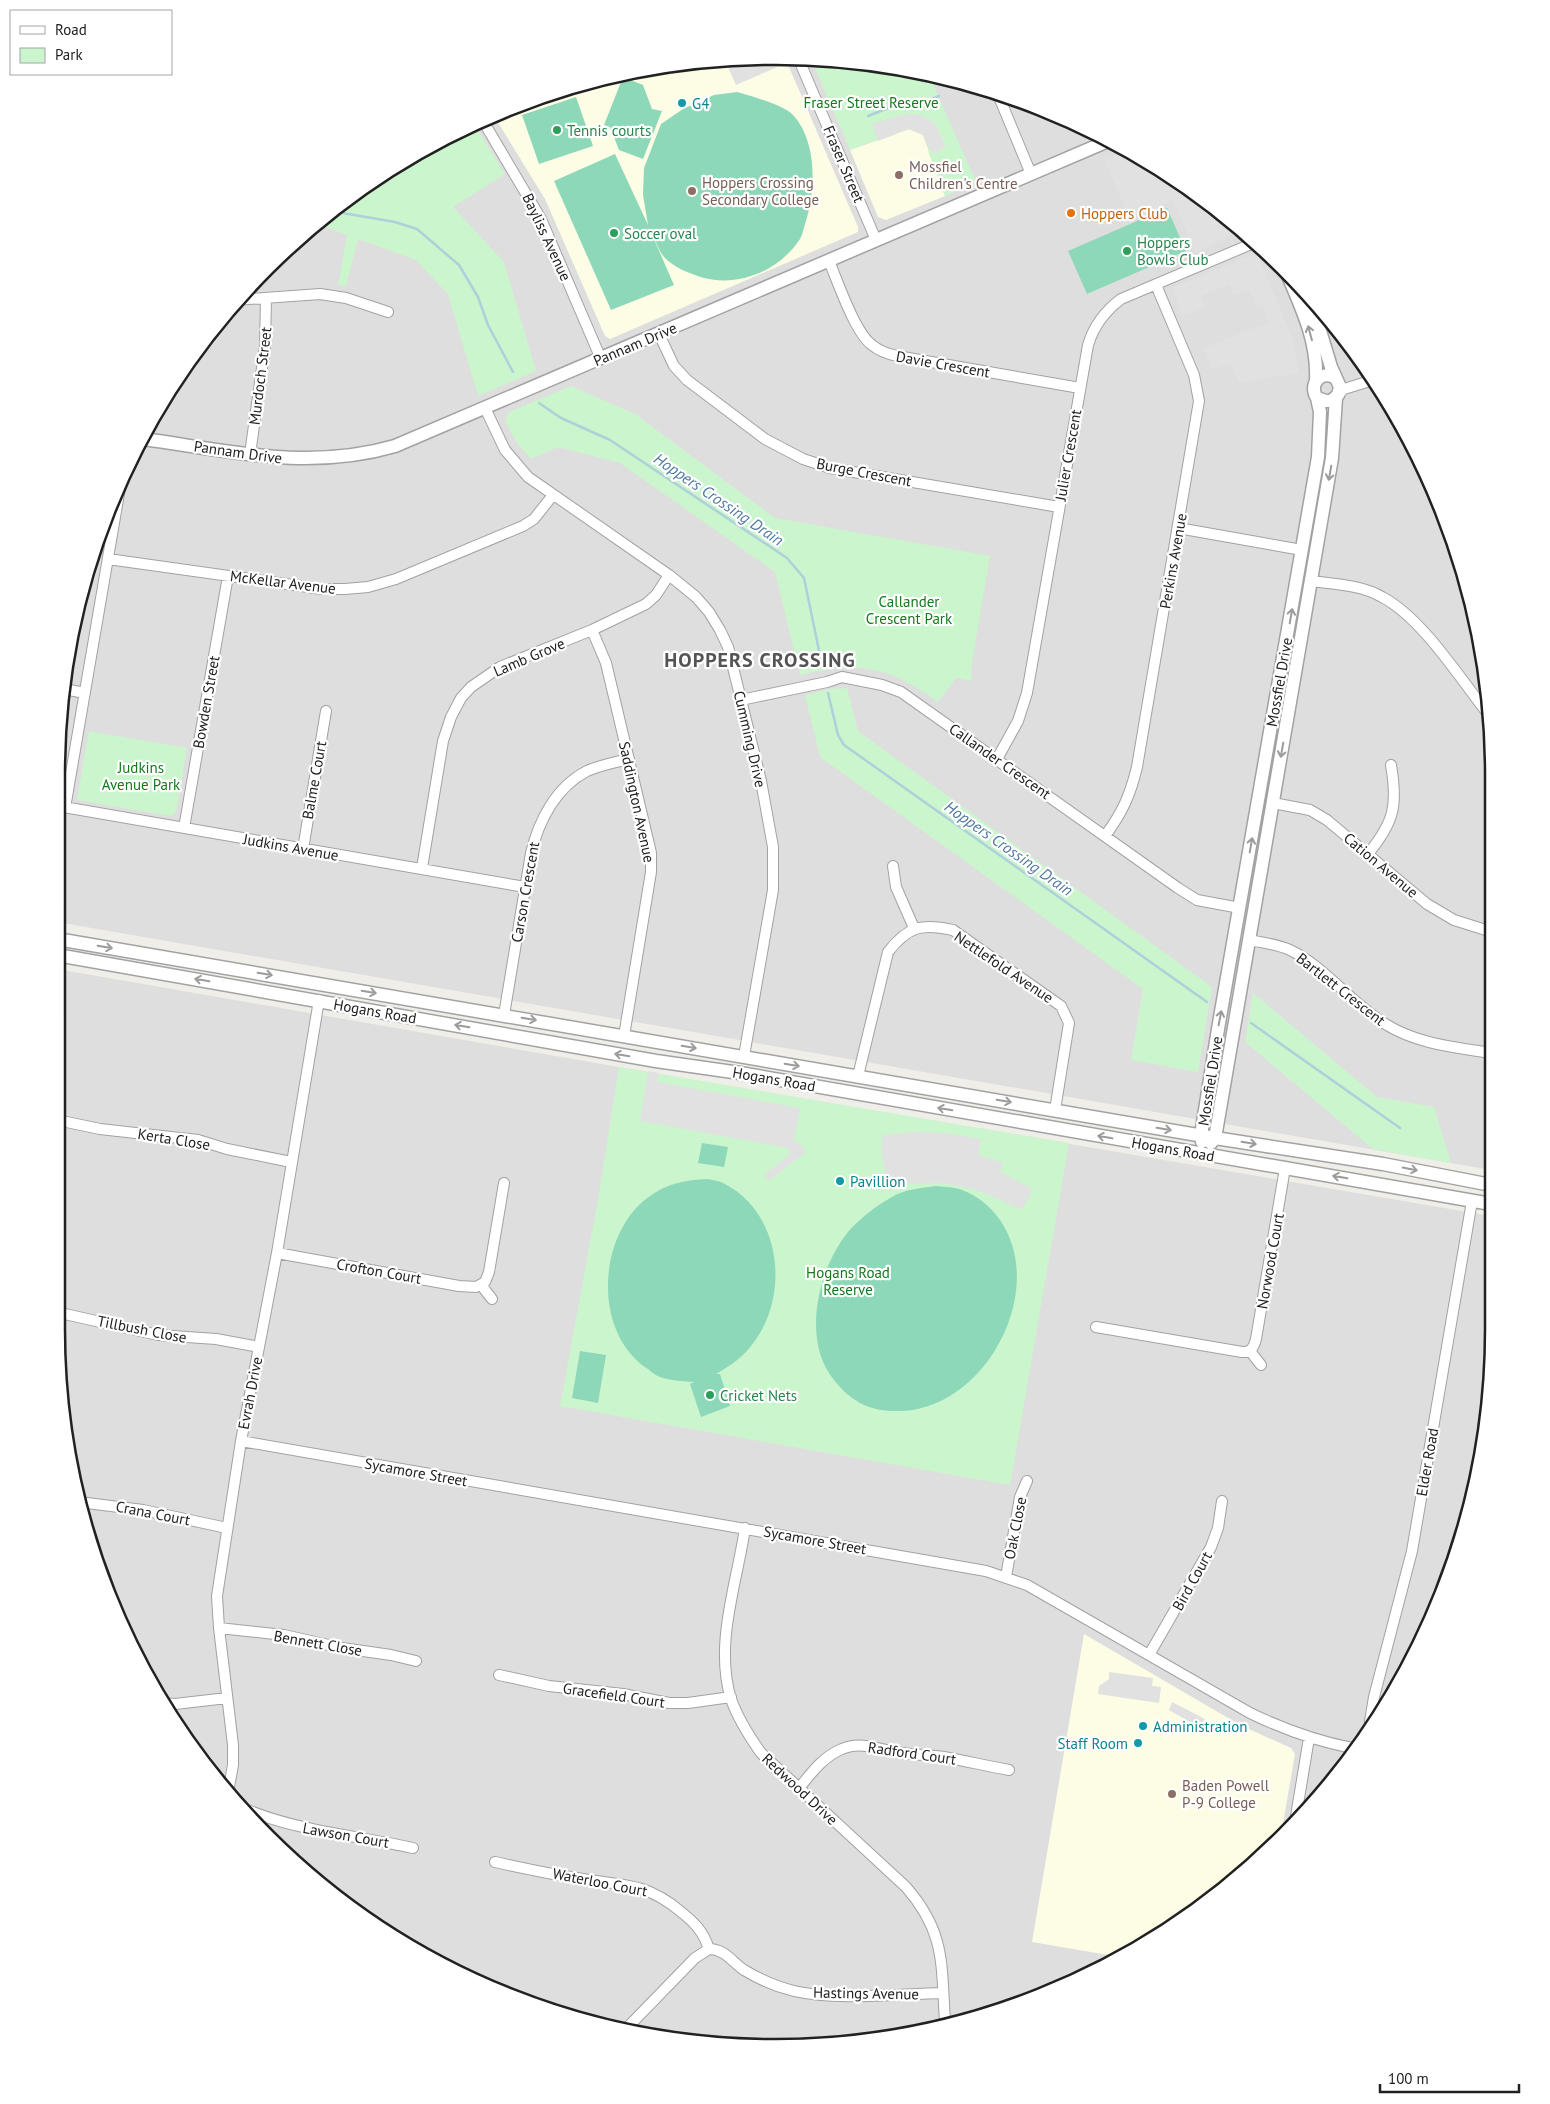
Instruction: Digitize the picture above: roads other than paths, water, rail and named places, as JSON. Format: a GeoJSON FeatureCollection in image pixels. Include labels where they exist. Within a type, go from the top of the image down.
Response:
{"type":"FeatureCollection","features":[{"type":"Feature","properties":{"kind":"street","name":"Fraser Street"},"geometry":{"type":"LineString","coordinates":[[802,66],[876,240]]}},
{"type":"Feature","properties":{"kind":"street"},"geometry":{"type":"LineString","coordinates":[[1001,102],[1031,174]]}},
{"type":"Feature","properties":{"kind":"street","name":"Bayliss Avenue"},"geometry":{"type":"LineString","coordinates":[[486,127],[541,219],[601,359]]}},
{"type":"Feature","properties":{"kind":"street","name":"Pannam Drive"},"geometry":{"type":"LineString","coordinates":[[149,440],[250,454],[306,459],[335,458],[371,453],[410,440],[486,408],[1101,144]]}},
{"type":"Feature","properties":{"kind":"street","name":"Julier Crescent"},"geometry":{"type":"LineString","coordinates":[[997,759],[1018,721],[1027,694],[1088,344],[1097,324],[1122,299],[1248,246]]}},
{"type":"Feature","properties":{"kind":"street","name":"Davie Crescent"},"geometry":{"type":"LineString","coordinates":[[829,261],[860,331],[871,345],[884,352],[897,356],[1080,388]]}},
{"type":"Feature","properties":{"kind":"street","name":"Perkins Avenue"},"geometry":{"type":"LineString","coordinates":[[1105,836],[1120,815],[1133,784],[1198,413],[1199,393],[1194,375],[1156,285]]}},
{"type":"Feature","properties":{"kind":"street"},"geometry":{"type":"LineString","coordinates":[[1295,292],[1311,331],[1317,366],[1314,390],[1317,398],[1326,402],[1337,397],[1344,389],[1365,382]]}},
{"type":"Feature","properties":{"kind":"street"},"geometry":{"type":"LineString","coordinates":[[248,299],[302,294],[336,295],[388,312]]}},
{"type":"Feature","properties":{"kind":"street","name":"Murdoch Street"},"geometry":{"type":"LineString","coordinates":[[250,454],[265,347],[266,298]]}},
{"type":"Feature","properties":{"kind":"street"},"geometry":{"type":"LineString","coordinates":[[1316,315],[1340,387],[1337,397]]}},
{"type":"Feature","properties":{"kind":"street","name":"Burge Crescent"},"geometry":{"type":"LineString","coordinates":[[659,334],[674,366],[687,380],[765,439],[803,459],[830,468],[1059,507]]}},
{"type":"Feature","properties":{"kind":"street"},"geometry":{"type":"LineString","coordinates":[[1316,381],[1323,376],[1332,376],[1336,379],[1364,380]]}},
{"type":"Feature","properties":{"kind":"street","name":"Mossfiel Drive"},"geometry":{"type":"LineString","coordinates":[[1205,1154],[1215,1138],[1332,458],[1337,397]]}},
{"type":"Feature","properties":{"kind":"street","name":"Mossfiel Drive"},"geometry":{"type":"LineString","coordinates":[[1205,1154],[1201,1135],[1318,457],[1320,412],[1317,398]]}},
{"type":"Feature","properties":{"kind":"street","name":"Cumming Drive"},"geometry":{"type":"LineString","coordinates":[[486,408],[505,450],[528,477],[696,596],[709,612],[728,647],[770,824],[774,868],[770,906],[744,1056]]}},
{"type":"Feature","properties":{"kind":"street","name":"McKellar Avenue"},"geometry":{"type":"LineString","coordinates":[[108,559],[322,589],[368,587],[418,571],[523,526],[534,519],[553,495]]}},
{"type":"Feature","properties":{"kind":"street"},"geometry":{"type":"LineString","coordinates":[[65,787],[84,693],[115,514]]}},
{"type":"Feature","properties":{"kind":"street"},"geometry":{"type":"LineString","coordinates":[[1178,528],[1315,553]]}},
{"type":"Feature","properties":{"kind":"street","name":"Lamb Grove"},"geometry":{"type":"LineString","coordinates":[[422,868],[444,741],[450,717],[461,698],[472,687],[500,667],[592,630],[646,604],[656,595],[668,575]]}},
{"type":"Feature","properties":{"kind":"street","name":"Bowden Street"},"geometry":{"type":"LineString","coordinates":[[184,828],[228,576]]}},
{"type":"Feature","properties":{"kind":"street"},"geometry":{"type":"LineString","coordinates":[[1297,578],[1366,591],[1381,596],[1401,608],[1419,627],[1481,705]]}},
{"type":"Feature","properties":{"kind":"street","name":"Saddington Avenue"},"geometry":{"type":"LineString","coordinates":[[592,630],[606,663],[651,853],[651,872],[624,1036]]}},
{"type":"Feature","properties":{"kind":"street","name":"Callander Crescent"},"geometry":{"type":"LineString","coordinates":[[741,700],[827,682],[842,677],[901,692],[1178,888],[1197,900],[1240,908]]}},
{"type":"Feature","properties":{"kind":"street"},"geometry":{"type":"LineString","coordinates":[[70,690],[84,693]]}},
{"type":"Feature","properties":{"kind":"street","name":"Balme Court"},"geometry":{"type":"LineString","coordinates":[[303,849],[326,712]]}},
{"type":"Feature","properties":{"kind":"street","name":"Carson Crescent"},"geometry":{"type":"LineString","coordinates":[[504,1015],[535,835],[550,805],[573,780],[600,766],[629,759]]}},
{"type":"Feature","properties":{"kind":"street"},"geometry":{"type":"LineString","coordinates":[[1368,854],[1388,826],[1395,795],[1391,765]]}},
{"type":"Feature","properties":{"kind":"street"},"geometry":{"type":"LineString","coordinates":[[1259,801],[1273,803]]}},
{"type":"Feature","properties":{"kind":"street","name":"Cation Avenue"},"geometry":{"type":"LineString","coordinates":[[1273,803],[1310,810],[1328,820],[1427,904],[1454,920],[1485,930]]}},
{"type":"Feature","properties":{"kind":"street","name":"Judkins Avenue"},"geometry":{"type":"LineString","coordinates":[[65,808],[525,887]]}},
{"type":"Feature","properties":{"kind":"street"},"geometry":{"type":"LineString","coordinates":[[858,1076],[888,952],[898,938],[914,928],[896,887],[893,866]]}},
{"type":"Feature","properties":{"kind":"street"},"geometry":{"type":"LineString","coordinates":[[1240,908],[1254,911]]}},
{"type":"Feature","properties":{"kind":"street","name":"Nettlefold Avenue"},"geometry":{"type":"LineString","coordinates":[[914,928],[933,926],[953,930],[1061,1006],[1069,1023],[1055,1110]]}},
{"type":"Feature","properties":{"kind":"street"},"geometry":{"type":"LineString","coordinates":[[1235,938],[1249,940]]}},
{"type":"Feature","properties":{"kind":"street","name":"Hogans Road"},"geometry":{"type":"LineString","coordinates":[[65,940],[1215,1138],[1383,1164],[1485,1184]]}},
{"type":"Feature","properties":{"kind":"street","name":"Bartlett Crescent"},"geometry":{"type":"LineString","coordinates":[[1249,940],[1277,945],[1291,950],[1307,961],[1371,1015],[1404,1035],[1428,1042],[1485,1052]]}},
{"type":"Feature","properties":{"kind":"street","name":"Hogans Road"},"geometry":{"type":"LineString","coordinates":[[65,956],[656,1061],[740,1073],[1485,1203]]}},
{"type":"Feature","properties":{"kind":"street"},"geometry":{"type":"LineString","coordinates":[[318,1000],[321,984]]}},
{"type":"Feature","properties":{"kind":"street","name":"Evrah Drive"},"geometry":{"type":"LineString","coordinates":[[230,1783],[233,1765],[233,1745],[217,1596],[241,1441],[277,1253],[318,1000]]}},
{"type":"Feature","properties":{"kind":"street"},"geometry":{"type":"LineString","coordinates":[[652,1041],[656,1061]]}},
{"type":"Feature","properties":{"kind":"street"},"geometry":{"type":"LineString","coordinates":[[740,1073],[744,1056]]}},
{"type":"Feature","properties":{"kind":"street","name":"Kerta Close"},"geometry":{"type":"LineString","coordinates":[[65,1122],[100,1129],[198,1140],[227,1149],[291,1162]]}},
{"type":"Feature","properties":{"kind":"street","name":"Norwood Court"},"geometry":{"type":"LineString","coordinates":[[1250,1351],[1256,1339],[1285,1168]]}},
{"type":"Feature","properties":{"kind":"street"},"geometry":{"type":"LineString","coordinates":[[1472,1201],[1475,1182]]}},
{"type":"Feature","properties":{"kind":"street"},"geometry":{"type":"LineString","coordinates":[[492,1300],[481,1285],[486,1282],[489,1272],[504,1183]]}},
{"type":"Feature","properties":{"kind":"street","name":"Elder Road"},"geometry":{"type":"LineString","coordinates":[[1371,1713],[1412,1551],[1472,1201]]}},
{"type":"Feature","properties":{"kind":"street","name":"Crofton Court"},"geometry":{"type":"LineString","coordinates":[[277,1253],[459,1286],[481,1285]]}},
{"type":"Feature","properties":{"kind":"street","name":"Tillbush Close"},"geometry":{"type":"LineString","coordinates":[[65,1314],[158,1335],[216,1339],[258,1348]]}},
{"type":"Feature","properties":{"kind":"street"},"geometry":{"type":"LineString","coordinates":[[1096,1326],[1242,1352],[1250,1351],[1261,1365]]}},
{"type":"Feature","properties":{"kind":"street","name":"Sycamore Street"},"geometry":{"type":"LineString","coordinates":[[241,1441],[970,1567],[1006,1577],[1049,1597],[1250,1713],[1279,1727],[1309,1738],[1348,1747]]}},
{"type":"Feature","properties":{"kind":"street","name":"Oak Close"},"geometry":{"type":"LineString","coordinates":[[1006,1577],[1020,1497],[1027,1481]]}},
{"type":"Feature","properties":{"kind":"street","name":"Bird Court"},"geometry":{"type":"LineString","coordinates":[[1149,1655],[1211,1547],[1218,1528],[1222,1501]]}},
{"type":"Feature","properties":{"kind":"street","name":"Crana Court"},"geometry":{"type":"LineString","coordinates":[[87,1503],[134,1509],[227,1528]]}},
{"type":"Feature","properties":{"kind":"street","name":"Redwood Drive"},"geometry":{"type":"LineString","coordinates":[[745,1528],[726,1636],[726,1671],[731,1697],[747,1733],[761,1752],[906,1887],[922,1905],[934,1928],[940,1949],[944,2018]]}},
{"type":"Feature","properties":{"kind":"street","name":"Bennett Close"},"geometry":{"type":"LineString","coordinates":[[219,1628],[284,1635],[342,1648],[391,1655],[416,1661]]}},
{"type":"Feature","properties":{"kind":"street","name":"Gracefield Court"},"geometry":{"type":"LineString","coordinates":[[498,1675],[549,1686],[623,1694],[669,1703],[688,1703],[731,1697]]}},
{"type":"Feature","properties":{"kind":"street"},"geometry":{"type":"LineString","coordinates":[[173,1704],[227,1698]]}},
{"type":"Feature","properties":{"kind":"street"},"geometry":{"type":"LineString","coordinates":[[1297,1810],[1309,1738]]}},
{"type":"Feature","properties":{"kind":"street","name":"Radford Court"},"geometry":{"type":"LineString","coordinates":[[800,1787],[821,1762],[832,1754],[844,1748],[858,1746],[871,1746],[901,1753],[943,1757],[1008,1770]]}},
{"type":"Feature","properties":{"kind":"street","name":"Lawson Court"},"geometry":{"type":"LineString","coordinates":[[256,1813],[307,1830],[362,1837],[414,1848]]}},
{"type":"Feature","properties":{"kind":"street","name":"Waterloo Court"},"geometry":{"type":"LineString","coordinates":[[494,1862],[578,1879],[643,1888],[662,1896],[696,1924],[704,1934],[709,1950]]}},
{"type":"Feature","properties":{"kind":"street"},"geometry":{"type":"LineString","coordinates":[[631,2024],[695,1958],[709,1950]]}},
{"type":"Feature","properties":{"kind":"street","name":"Hastings Avenue"},"geometry":{"type":"LineString","coordinates":[[709,1950],[722,1952],[744,1969],[774,1985],[794,1990],[834,1995],[942,1993]]}},
{"type":"Feature","properties":{"kind":"waterway"},"geometry":{"type":"LineString","coordinates":[[932,99],[939,96]]}},
{"type":"Feature","properties":{"kind":"waterway"},"geometry":{"type":"LineString","coordinates":[[868,116],[891,107],[929,100]]}},
{"type":"Feature","properties":{"kind":"waterway","name":"Hoppers Crossing Drain"},"geometry":{"type":"LineString","coordinates":[[342,213],[395,222],[417,229],[459,265],[478,297],[488,325],[513,372]]}},
{"type":"Feature","properties":{"kind":"waterway","name":"Hoppers Crossing Drain"},"geometry":{"type":"LineString","coordinates":[[539,403],[561,418],[610,440],[787,558],[804,578],[822,665]]}},
{"type":"Feature","properties":{"kind":"waterway","name":"Hoppers Crossing Drain"},"geometry":{"type":"LineString","coordinates":[[828,693],[838,735],[844,745],[1207,1002]]}},
{"type":"Feature","properties":{"kind":"waterway","name":"Hoppers Crossing Drain"},"geometry":{"type":"LineString","coordinates":[[1251,1023],[1400,1128]]}},
{"type":"Feature","properties":{"kind":"place","name":"G4"},"geometry":{"type":"Point","coordinates":[682,103]}},
{"type":"Feature","properties":{"kind":"place","name":"Tennis courts"},"geometry":{"type":"Point","coordinates":[557,130]}},
{"type":"Feature","properties":{"kind":"place","name":"Mossfiel Children's Centre"},"geometry":{"type":"Point","coordinates":[899,175]}},
{"type":"Feature","properties":{"kind":"place","name":"Hoppers Crossing Secondary College"},"geometry":{"type":"Point","coordinates":[692,191]}},
{"type":"Feature","properties":{"kind":"place","name":"Hoppers Club"},"geometry":{"type":"Point","coordinates":[1071,213]}},
{"type":"Feature","properties":{"kind":"place","name":"Soccer oval"},"geometry":{"type":"Point","coordinates":[614,233]}},
{"type":"Feature","properties":{"kind":"place","name":"Hoppers Bowls Club"},"geometry":{"type":"Point","coordinates":[1127,251]}},
{"type":"Feature","properties":{"kind":"place","name":"Pavillion"},"geometry":{"type":"Point","coordinates":[840,1181]}},
{"type":"Feature","properties":{"kind":"place","name":"Cricket Nets"},"geometry":{"type":"Point","coordinates":[710,1395]}},
{"type":"Feature","properties":{"kind":"place","name":"Administration"},"geometry":{"type":"Point","coordinates":[1143,1726]}},
{"type":"Feature","properties":{"kind":"place","name":"Staff Room"},"geometry":{"type":"Point","coordinates":[1138,1743]}},
{"type":"Feature","properties":{"kind":"place","name":"Baden Powell P-9 College"},"geometry":{"type":"Point","coordinates":[1172,1794]}},
{"type":"Feature","properties":{"kind":"district","name":"HOPPERS CROSSING"},"geometry":{"type":"Point","coordinates":[760,660]}},
{"type":"Feature","properties":{"kind":"park label","name":"Fraser Street Reserve"},"geometry":{"type":"Point","coordinates":[871,102]}},
{"type":"Feature","properties":{"kind":"park label","name":"Callander Crescent Park"},"geometry":{"type":"Point","coordinates":[909,610]}},
{"type":"Feature","properties":{"kind":"park label","name":"Judkins Avenue Park"},"geometry":{"type":"Point","coordinates":[141,776]}},
{"type":"Feature","properties":{"kind":"park label","name":"Hogans Road Reserve"},"geometry":{"type":"Point","coordinates":[848,1280]}}]}
